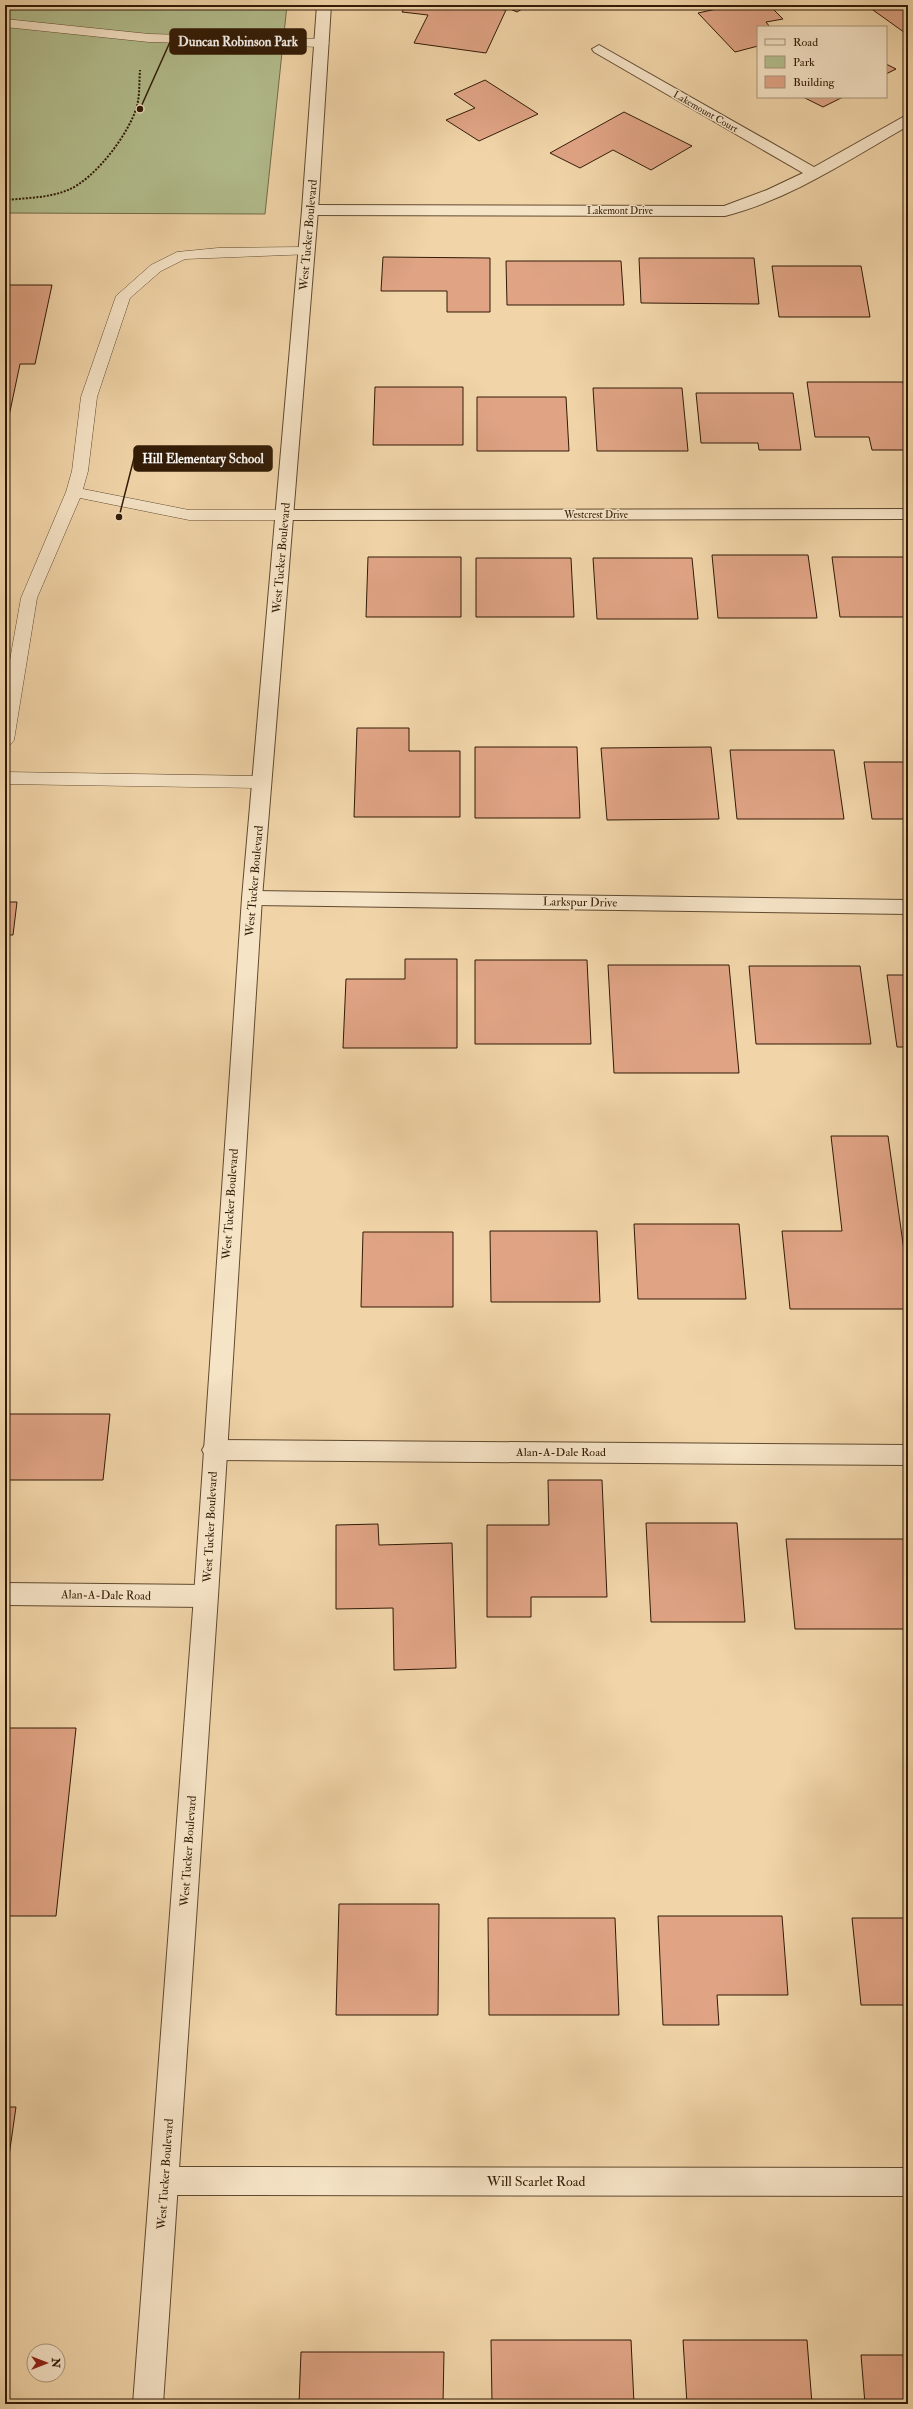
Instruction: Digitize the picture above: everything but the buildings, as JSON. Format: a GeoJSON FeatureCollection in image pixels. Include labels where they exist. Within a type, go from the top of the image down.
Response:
{"type":"FeatureCollection","features":[{"type":"Feature","properties":{"kind":"street","name":"West Tucker Boulevard"},"geometry":{"type":"LineString","coordinates":[[148,2404],[206,1596],[214,1450],[252,898],[307,251],[324,5]]}},
{"type":"Feature","properties":{"kind":"street","name":"Lakemount Court"},"geometry":{"type":"LineString","coordinates":[[599,49],[813,173]]}},
{"type":"Feature","properties":{"kind":"street","name":"Lakemont Drive"},"geometry":{"type":"LineString","coordinates":[[310,210],[725,211],[753,203],[813,173],[908,120]]}},
{"type":"Feature","properties":{"kind":"street","name":"Westcrest Drive"},"geometry":{"type":"LineString","coordinates":[[284,515],[908,514]]}},
{"type":"Feature","properties":{"kind":"street","name":"Larkspur Drive"},"geometry":{"type":"LineString","coordinates":[[252,898],[908,907]]}},
{"type":"Feature","properties":{"kind":"street","name":"Alan-A-Dale Road"},"geometry":{"type":"LineString","coordinates":[[214,1450],[908,1455]]}},
{"type":"Feature","properties":{"kind":"street","name":"Alan-A-Dale Road"},"geometry":{"type":"LineString","coordinates":[[5,1594],[206,1596]]}},
{"type":"Feature","properties":{"kind":"street","name":"Will Scarlet Road"},"geometry":{"type":"LineString","coordinates":[[165,2181],[908,2182]]}},
{"type":"Feature","properties":{"kind":"lane"},"geometry":{"type":"LineString","coordinates":[[5,23],[149,38],[322,43]]}},
{"type":"Feature","properties":{"kind":"lane"},"geometry":{"type":"LineString","coordinates":[[5,740],[29,598],[74,492],[80,471],[89,398],[123,296],[156,268],[182,255],[218,252],[307,251]]}},
{"type":"Feature","properties":{"kind":"lane"},"geometry":{"type":"LineString","coordinates":[[74,492],[189,515],[284,515]]}},
{"type":"Feature","properties":{"kind":"lane"},"geometry":{"type":"LineString","coordinates":[[5,778],[262,782]]}},
{"type":"Feature","properties":{"kind":"path"},"geometry":{"type":"LineString","coordinates":[[5,200],[37,197],[69,190],[90,176],[127,128],[135,111],[139,98],[140,61],[149,38]]}},
{"type":"Feature","properties":{"kind":"green space"},"geometry":{"type":"Polygon","coordinates":[[[5,5],[287,5],[265,214],[5,213],[5,5]]]}},
{"type":"Feature","properties":{"kind":"place","name":"Duncan Robinson Park"},"geometry":{"type":"Point","coordinates":[140,109]}},
{"type":"Feature","properties":{"kind":"place","name":"Hill Elementary School"},"geometry":{"type":"Point","coordinates":[119,517]}}]}
